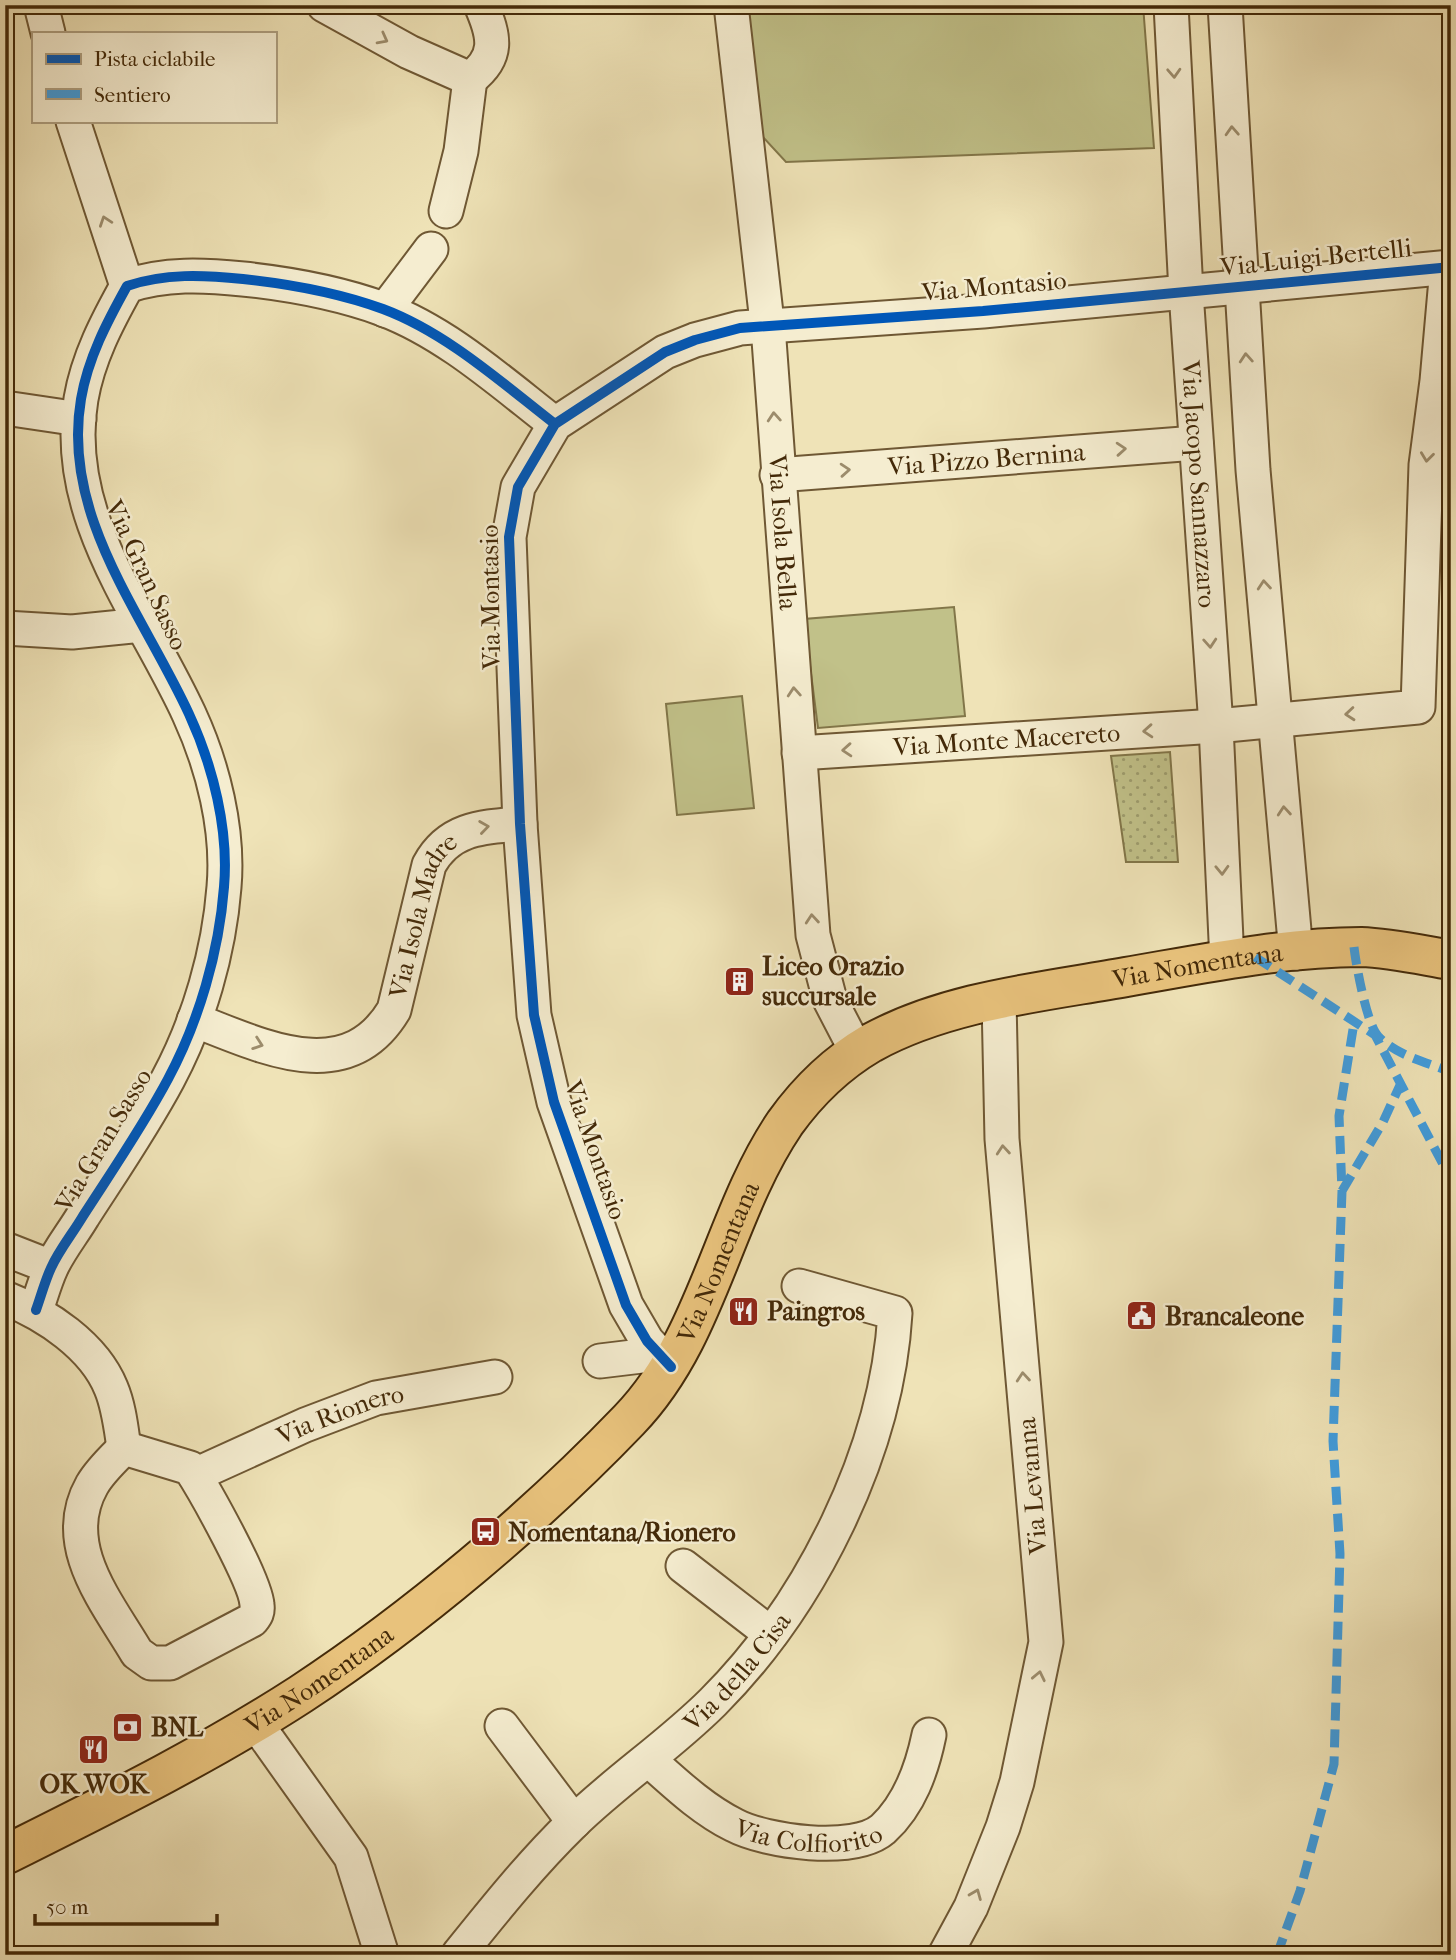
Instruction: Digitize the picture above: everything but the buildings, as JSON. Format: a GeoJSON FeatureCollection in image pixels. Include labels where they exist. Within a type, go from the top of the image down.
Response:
{"type":"FeatureCollection","features":[{"type":"Feature","properties":{"kind":"main road","name":"Via Nomentana"},"geometry":{"type":"LineString","coordinates":[[5,1856],[255,1722],[348,1661],[482,1555],[632,1417],[711,1282],[742,1202],[776,1138],[807,1095],[857,1052],[899,1030],[999,1000],[1227,961],[1372,948],[1451,960]]}},
{"type":"Feature","properties":{"kind":"street"},"geometry":{"type":"LineString","coordinates":[[41,5],[48,32]]}},
{"type":"Feature","properties":{"kind":"street"},"geometry":{"type":"LineString","coordinates":[[324,5],[409,52],[470,79]]}},
{"type":"Feature","properties":{"kind":"street"},"geometry":{"type":"LineString","coordinates":[[446,211],[461,151],[470,79],[490,61],[492,48],[481,5]]}},
{"type":"Feature","properties":{"kind":"street","name":"Via Isola Bella"},"geometry":{"type":"LineString","coordinates":[[731,5],[767,326],[816,949],[830,1000],[857,1052]]}},
{"type":"Feature","properties":{"kind":"street","name":"Via Jacopo Sannazzaro"},"geometry":{"type":"LineString","coordinates":[[1171,5],[1186,292],[1216,726],[1227,961]]}},
{"type":"Feature","properties":{"kind":"street"},"geometry":{"type":"LineString","coordinates":[[1225,5],[1253,470],[1296,953]]}},
{"type":"Feature","properties":{"kind":"street"},"geometry":{"type":"LineString","coordinates":[[74,122],[127,286],[160,278],[221,277],[303,288],[385,310],[473,360],[555,424]]}},
{"type":"Feature","properties":{"kind":"street"},"geometry":{"type":"LineString","coordinates":[[385,310],[431,249]]}},
{"type":"Feature","properties":{"kind":"street","name":"Via Luigi Bertelli"},"geometry":{"type":"LineString","coordinates":[[1186,292],[1449,267]]}},
{"type":"Feature","properties":{"kind":"street","name":"Via Monte Macereto"},"geometry":{"type":"LineString","coordinates":[[799,753],[1216,726],[1418,707],[1426,465],[1449,267]]}},
{"type":"Feature","properties":{"kind":"street","name":"Via Gran Sasso"},"geometry":{"type":"LineString","coordinates":[[36,1310],[51,1267],[168,1079],[194,1020],[220,916],[224,886],[221,830],[207,762],[189,715],[97,533],[88,505],[79,419],[93,356],[127,286]]}},
{"type":"Feature","properties":{"kind":"street","name":"Via Montasio"},"geometry":{"type":"LineString","coordinates":[[664,1360],[626,1305],[554,1102],[534,1015],[520,824],[510,606],[510,518],[523,475],[555,424],[665,352],[715,333],[767,326],[983,311],[1186,292]]}},
{"type":"Feature","properties":{"kind":"street"},"geometry":{"type":"LineString","coordinates":[[5,408],[79,419]]}},
{"type":"Feature","properties":{"kind":"street","name":"Via Pizzo Bernina"},"geometry":{"type":"LineString","coordinates":[[777,475],[1196,443]]}},
{"type":"Feature","properties":{"kind":"street"},"geometry":{"type":"LineString","coordinates":[[5,628],[72,632],[142,625]]}},
{"type":"Feature","properties":{"kind":"street","name":"Via Isola Madre"},"geometry":{"type":"LineString","coordinates":[[194,1020],[293,1055],[322,1056],[360,1045],[383,1026],[394,1010],[429,865],[439,849],[463,832],[520,824]]}},
{"type":"Feature","properties":{"kind":"street","name":"Via Levanna"},"geometry":{"type":"LineString","coordinates":[[945,1955],[971,1907],[1010,1804],[1046,1642],[1002,1139],[999,1000]]}},
{"type":"Feature","properties":{"kind":"street"},"geometry":{"type":"LineString","coordinates":[[5,1249],[51,1267]]}},
{"type":"Feature","properties":{"kind":"street","name":"Via della Cisa"},"geometry":{"type":"LineString","coordinates":[[458,1955],[520,1879],[574,1822],[649,1760],[736,1678],[771,1634],[819,1559],[864,1456],[889,1369],[895,1313],[799,1286]]}},
{"type":"Feature","properties":{"kind":"street"},"geometry":{"type":"LineString","coordinates":[[5,1298],[36,1310],[91,1357],[108,1382],[118,1412],[124,1448]]}},
{"type":"Feature","properties":{"kind":"street"},"geometry":{"type":"LineString","coordinates":[[600,1361],[664,1360]]}},
{"type":"Feature","properties":{"kind":"street","name":"Via Rionero"},"geometry":{"type":"LineString","coordinates":[[194,1475],[304,1424],[376,1398],[495,1377]]}},
{"type":"Feature","properties":{"kind":"street"},"geometry":{"type":"LineString","coordinates":[[124,1448],[190,1468],[253,1591],[257,1611],[252,1620],[170,1663],[151,1663],[137,1653],[87,1567],[80,1540],[80,1516],[86,1497],[97,1477],[124,1448]]}},
{"type":"Feature","properties":{"kind":"street"},"geometry":{"type":"LineString","coordinates":[[683,1566],[771,1634]]}},
{"type":"Feature","properties":{"kind":"street"},"geometry":{"type":"LineString","coordinates":[[255,1722],[351,1857],[382,1952]]}},
{"type":"Feature","properties":{"kind":"street"},"geometry":{"type":"LineString","coordinates":[[502,1726],[574,1822]]}},
{"type":"Feature","properties":{"kind":"street","name":"Via Colfiorito"},"geometry":{"type":"LineString","coordinates":[[649,1760],[689,1796],[744,1830],[772,1839],[841,1843],[881,1830],[901,1808],[921,1773],[929,1735]]}},
{"type":"Feature","properties":{"kind":"green space"},"geometry":{"type":"Polygon","coordinates":[[[744,5],[1143,5],[1154,148],[786,162],[751,124],[744,5]]]}},
{"type":"Feature","properties":{"kind":"green space"},"geometry":{"type":"Polygon","coordinates":[[[954,607],[965,716],[818,728],[804,619],[954,607]]]}},
{"type":"Feature","properties":{"kind":"green space"},"geometry":{"type":"Polygon","coordinates":[[[742,696],[754,808],[677,815],[666,704],[742,696]]]}},
{"type":"Feature","properties":{"kind":"green space"},"geometry":{"type":"Polygon","coordinates":[[[1170,752],[1178,862],[1126,862],[1111,756],[1170,752]]]}},
{"type":"Feature","properties":{"kind":"marked path"},"geometry":{"type":"LineString","coordinates":[[1354,947],[1366,1008],[1378,1036],[1403,1054],[1451,1072]]}},
{"type":"Feature","properties":{"kind":"marked path"},"geometry":{"type":"LineString","coordinates":[[1255,957],[1375,1035],[1446,1170],[1451,1194]]}},
{"type":"Feature","properties":{"kind":"marked path"},"geometry":{"type":"LineString","coordinates":[[1277,1955],[1300,1891],[1334,1764],[1340,1554],[1333,1441],[1342,1191],[1339,1116],[1354,1023]]}},
{"type":"Feature","properties":{"kind":"marked path"},"geometry":{"type":"LineString","coordinates":[[1342,1191],[1383,1122],[1401,1083]]}},
{"type":"Feature","properties":{"kind":"cycle path"},"geometry":{"type":"LineString","coordinates":[[671,1367],[647,1341],[626,1305],[554,1102],[534,1015],[520,824],[509,537],[518,487],[555,424],[665,352],[695,340],[740,328],[983,311],[1451,267]]}},
{"type":"Feature","properties":{"kind":"cycle path"},"geometry":{"type":"LineString","coordinates":[[36,1310],[58,1255],[138,1131],[179,1057],[206,986],[218,936],[224,887],[221,821],[212,777],[198,734],[110,563],[94,524],[83,484],[78,442],[84,384],[99,341],[127,286],[170,277],[228,278],[296,286],[366,303],[407,319],[452,345],[555,424]]}},
{"type":"Feature","properties":{"kind":"place","name":"Liceo Orazio succursale"},"geometry":{"type":"Point","coordinates":[739,981]}},
{"type":"Feature","properties":{"kind":"place","name":"Paingros"},"geometry":{"type":"Point","coordinates":[744,1311]}},
{"type":"Feature","properties":{"kind":"place","name":"Brancaleone"},"geometry":{"type":"Point","coordinates":[1142,1316]}},
{"type":"Feature","properties":{"kind":"place","name":"Nomentana/Rionero"},"geometry":{"type":"Point","coordinates":[485,1532]}},
{"type":"Feature","properties":{"kind":"place","name":"BNL"},"geometry":{"type":"Point","coordinates":[128,1727]}},
{"type":"Feature","properties":{"kind":"place","name":"OK WOK"},"geometry":{"type":"Point","coordinates":[94,1749]}}]}
